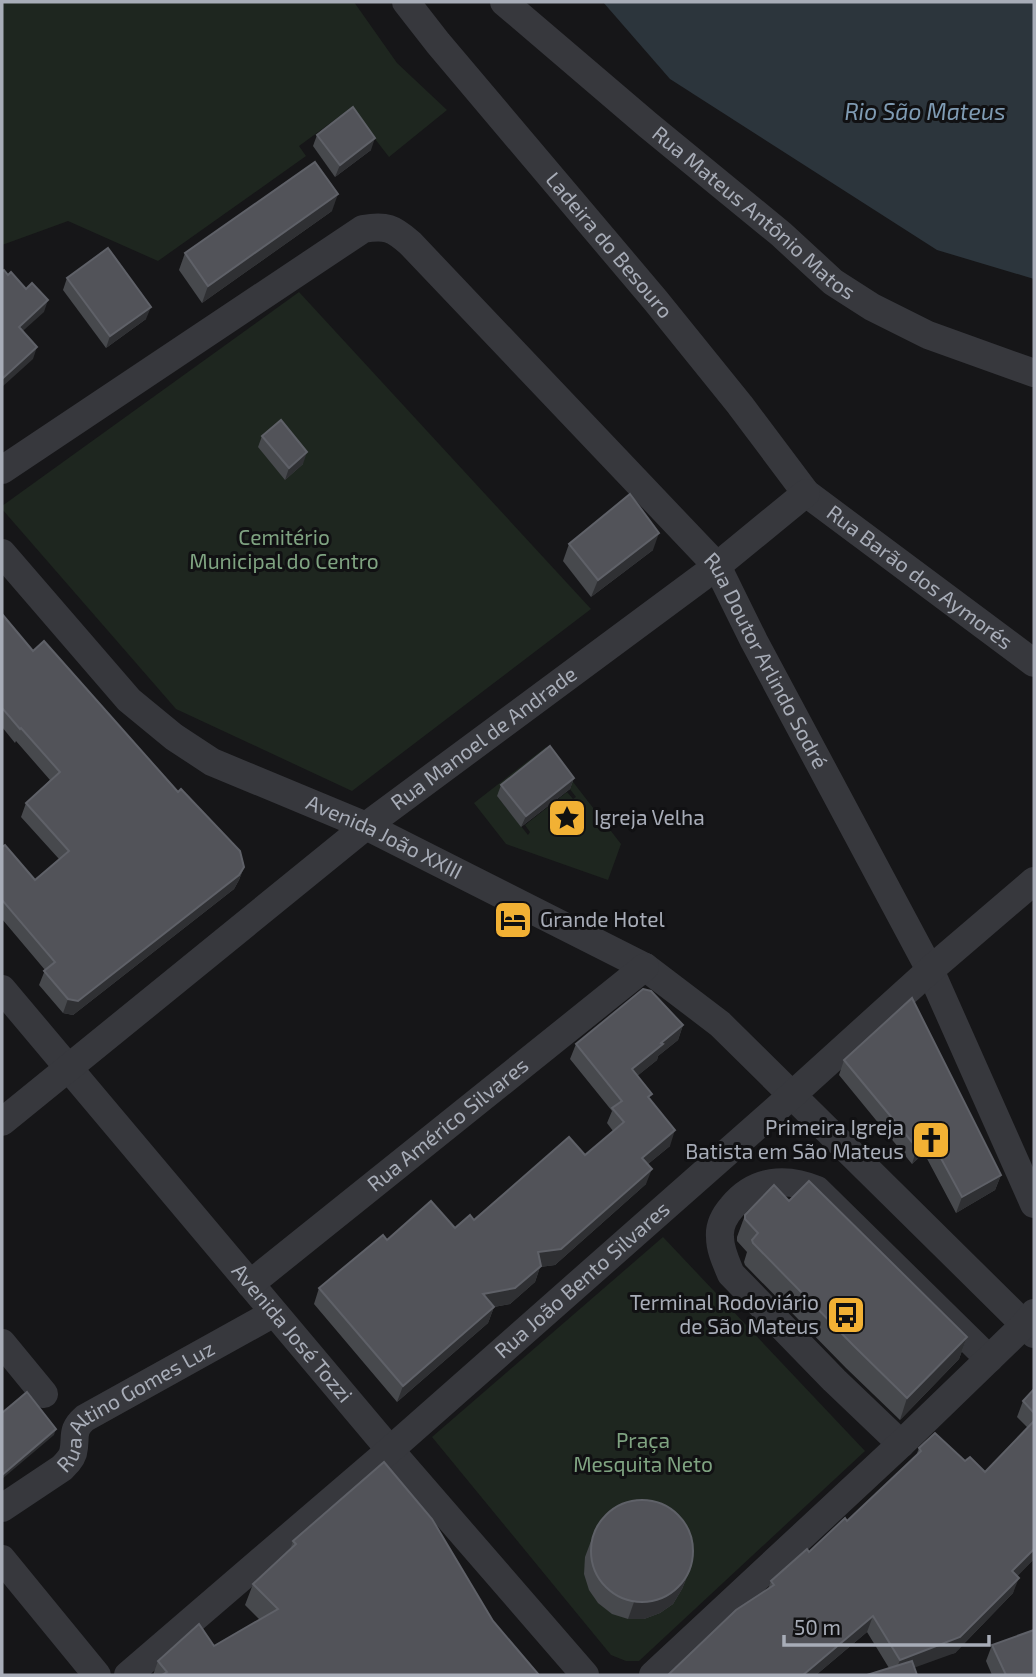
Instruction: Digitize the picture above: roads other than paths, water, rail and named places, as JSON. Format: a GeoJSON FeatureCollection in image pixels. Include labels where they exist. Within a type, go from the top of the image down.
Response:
{"type":"FeatureCollection","features":[{"type":"Feature","properties":{"kind":"street","name":"Ladeira do Besouro"},"geometry":{"type":"LineString","coordinates":[[406,2],[656,301],[740,405],[806,494]]}},
{"type":"Feature","properties":{"kind":"street","name":"Rua Mateus Antônio Matos"},"geometry":{"type":"LineString","coordinates":[[504,2],[781,234],[832,282],[872,307],[928,335],[1034,373]]}},
{"type":"Feature","properties":{"kind":"street","name":"Rua Doutor Arlindo Sodré"},"geometry":{"type":"LineString","coordinates":[[2,470],[363,229],[378,226],[395,229],[717,566],[754,641],[930,970],[1034,1204]]}},
{"type":"Feature","properties":{"kind":"street","name":"Rua Manoel de Andrade"},"geometry":{"type":"LineString","coordinates":[[2,1122],[366,826],[717,566],[806,494]]}},
{"type":"Feature","properties":{"kind":"street","name":"Rua Barão dos Aymorés"},"geometry":{"type":"LineString","coordinates":[[806,494],[1034,663]]}},
{"type":"Feature","properties":{"kind":"street","name":"Avenida João XXIII"},"geometry":{"type":"LineString","coordinates":[[2,553],[129,700],[174,737],[212,762],[366,826],[645,967],[720,1024],[791,1096]]}},
{"type":"Feature","properties":{"kind":"street","name":"Rua João Bento Silvares"},"geometry":{"type":"LineString","coordinates":[[128,1675],[390,1450],[1034,880]]}},
{"type":"Feature","properties":{"kind":"street","name":"Rua Américo Silvares"},"geometry":{"type":"LineString","coordinates":[[250,1284],[645,967]]}},
{"type":"Feature","properties":{"kind":"street","name":"Avenida José Tozzi"},"geometry":{"type":"LineString","coordinates":[[2,989],[390,1450],[585,1675]]}},
{"type":"Feature","properties":{"kind":"street"},"geometry":{"type":"LineString","coordinates":[[653,1675],[989,1359],[1031,1324],[791,1096]]}},
{"type":"Feature","properties":{"kind":"street"},"geometry":{"type":"LineString","coordinates":[[901,1444],[834,1380],[731,1274],[723,1255],[719,1234],[725,1215],[741,1196],[759,1186],[781,1182],[800,1183],[817,1190],[989,1359]]}},
{"type":"Feature","properties":{"kind":"street","name":"Rua Altino Gomes Luz"},"geometry":{"type":"LineString","coordinates":[[2,1508],[69,1461],[73,1452],[75,1430],[85,1419],[274,1313]]}},
{"type":"Feature","properties":{"kind":"street"},"geometry":{"type":"LineString","coordinates":[[2,1343],[44,1394]]}},
{"type":"Feature","properties":{"kind":"street"},"geometry":{"type":"LineString","coordinates":[[2,1559],[97,1675]]}},
{"type":"Feature","properties":{"kind":"water","name":"Rio São Mateus"},"geometry":{"type":"Polygon","coordinates":[[[603,2],[1034,2],[1034,279],[937,250],[670,79],[603,2]]]}},
{"type":"Feature","properties":{"kind":"place","name":"Igreja Velha"},"geometry":{"type":"Point","coordinates":[567,818]}},
{"type":"Feature","properties":{"kind":"place","name":"Grande Hotel"},"geometry":{"type":"Point","coordinates":[513,920]}},
{"type":"Feature","properties":{"kind":"place","name":"Primeira Igreja Batista em São Mateus"},"geometry":{"type":"Point","coordinates":[931,1140]}},
{"type":"Feature","properties":{"kind":"place","name":"Terminal Rodoviário de São Mateus"},"geometry":{"type":"Point","coordinates":[846,1315]}},
{"type":"Feature","properties":{"kind":"park label","name":"Cemitério Municipal do Centro"},"geometry":{"type":"Point","coordinates":[284,550]}},
{"type":"Feature","properties":{"kind":"park label","name":"Praça Mesquita Neto"},"geometry":{"type":"Point","coordinates":[643,1453]}}]}
